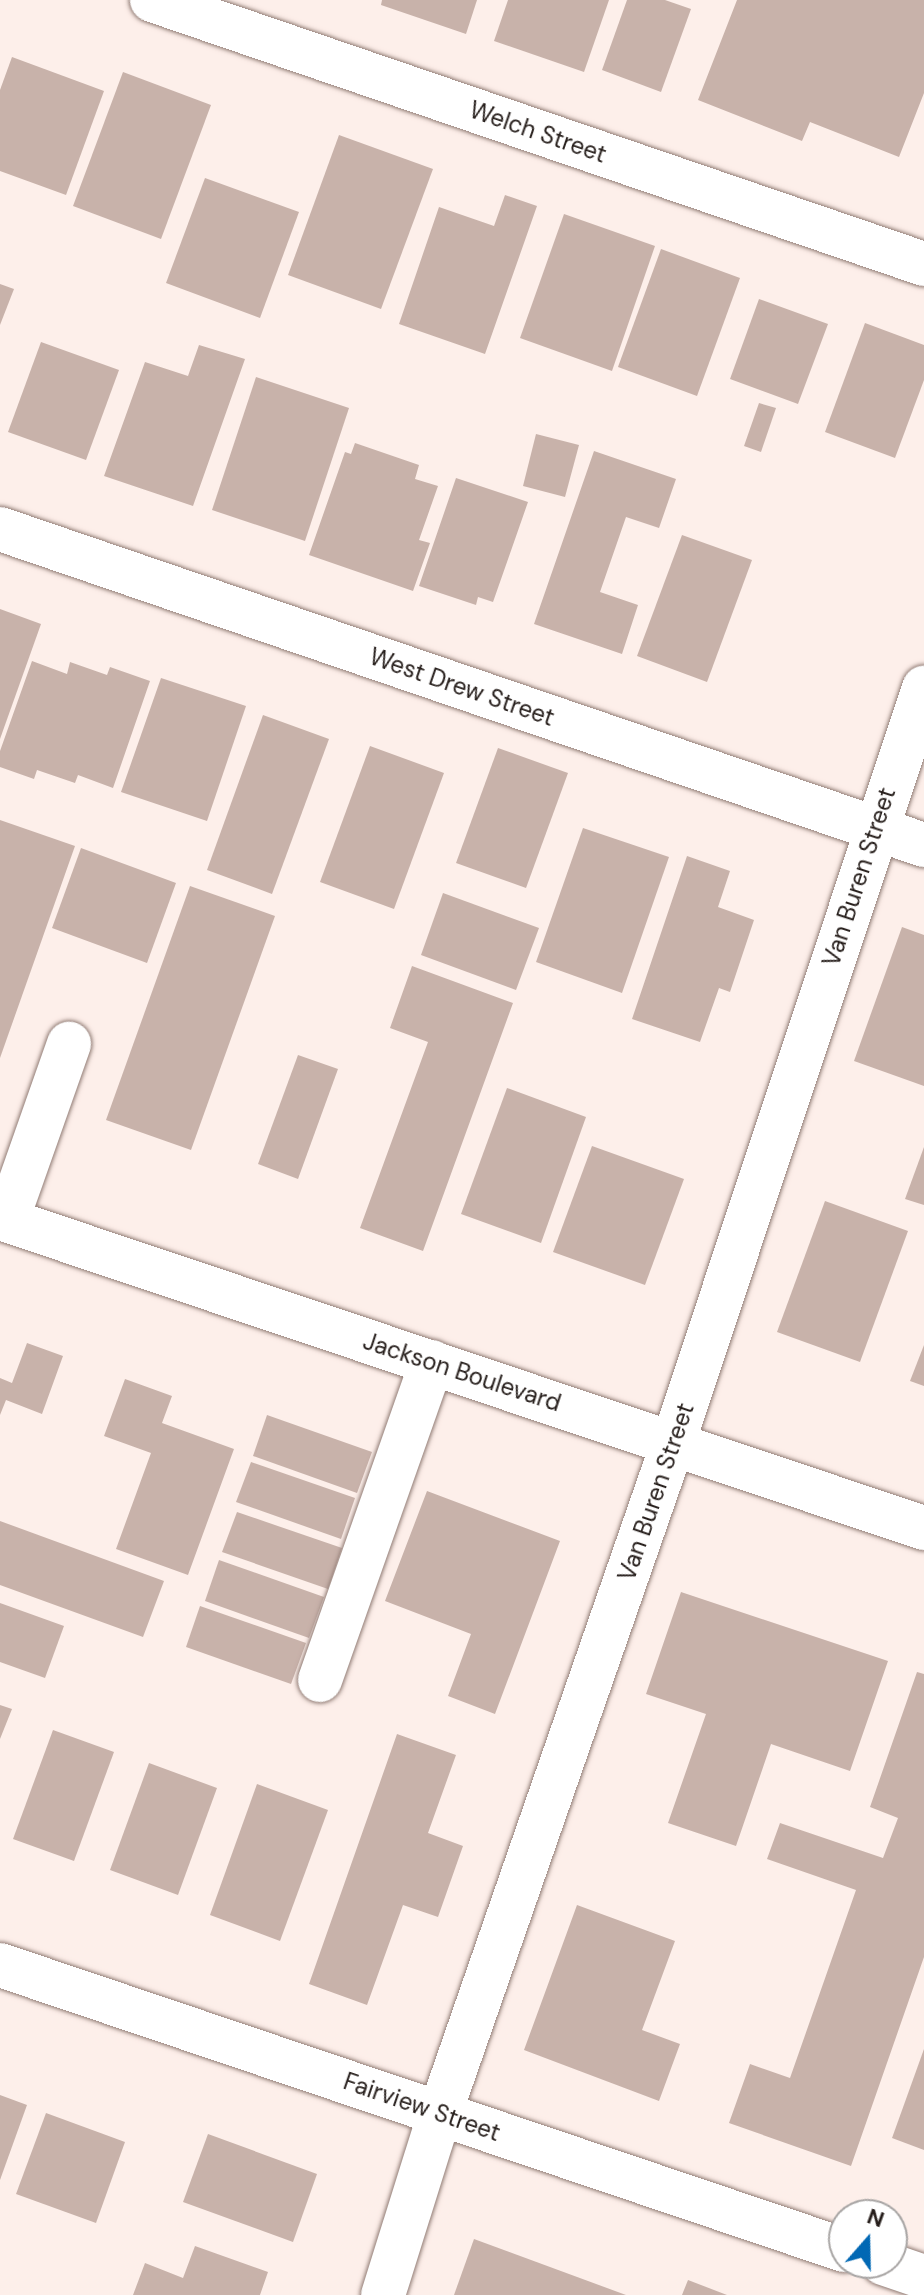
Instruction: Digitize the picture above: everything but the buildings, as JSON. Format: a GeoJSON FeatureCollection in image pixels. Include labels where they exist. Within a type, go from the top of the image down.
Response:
{"type":"FeatureCollection","features":[{"type":"Feature","properties":{"kind":"street","name":"Welch Street"},"geometry":{"type":"LineString","coordinates":[[152,0],[924,264]]}},
{"type":"Feature","properties":{"kind":"street","name":"West Drew Street"},"geometry":{"type":"LineString","coordinates":[[0,529],[924,845]]}},
{"type":"Feature","properties":{"kind":"street","name":"Van Buren Street"},"geometry":{"type":"LineString","coordinates":[[383,2295],[440,2113],[673,1443],[924,688]]}},
{"type":"Feature","properties":{"kind":"street"},"geometry":{"type":"LineString","coordinates":[[4,1219],[69,1044]]}},
{"type":"Feature","properties":{"kind":"street","name":"Jackson Boulevard"},"geometry":{"type":"LineString","coordinates":[[4,1219],[924,1528]]}},
{"type":"Feature","properties":{"kind":"street"},"geometry":{"type":"LineString","coordinates":[[320,1680],[432,1362]]}},
{"type":"Feature","properties":{"kind":"street","name":"Fairview Street"},"geometry":{"type":"LineString","coordinates":[[0,1965],[828,2245]]}}]}
